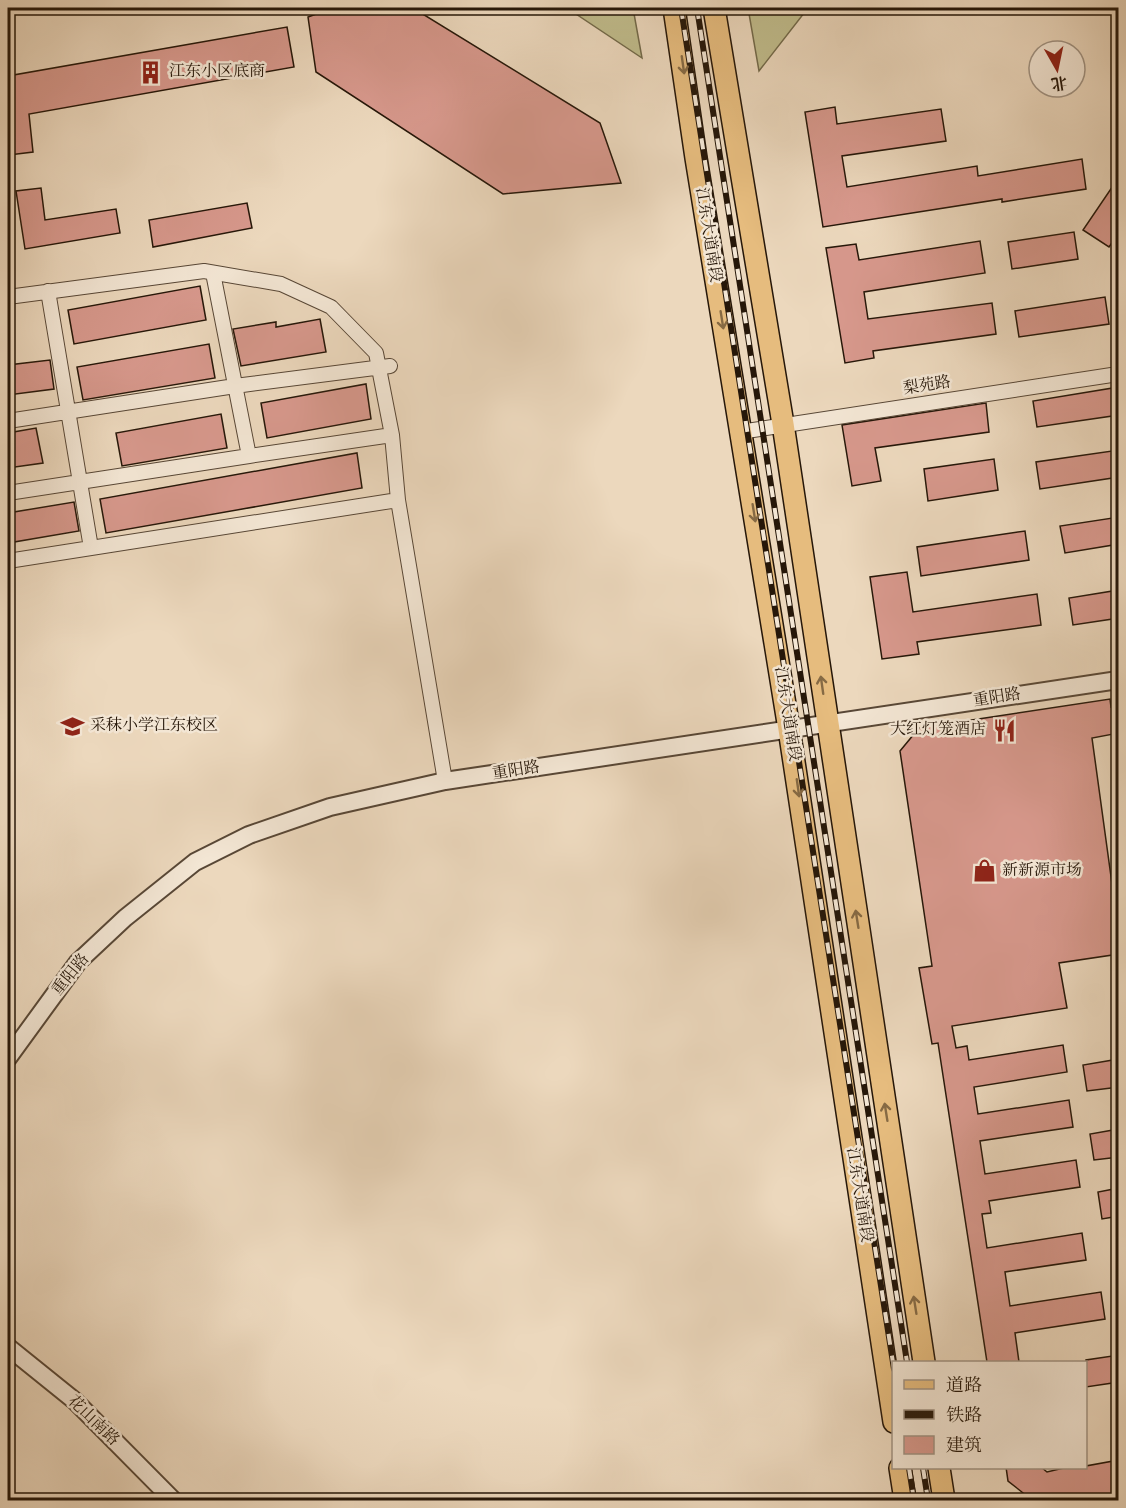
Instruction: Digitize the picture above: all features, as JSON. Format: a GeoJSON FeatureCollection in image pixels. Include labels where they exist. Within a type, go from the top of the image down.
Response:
{"type":"FeatureCollection","features":[{"type":"Feature","properties":{"kind":"main road","name":"江东大道南段"},"geometry":{"type":"LineString","coordinates":[[674,8],[696,158],[789,729],[892,1409]]}},
{"type":"Feature","properties":{"kind":"main road"},"geometry":{"type":"LineString","coordinates":[[714,8],[783,424],[924,1361]]}},
{"type":"Feature","properties":{"kind":"main road"},"geometry":{"type":"LineString","coordinates":[[900,1469],[905,1500]]}},
{"type":"Feature","properties":{"kind":"main road"},"geometry":{"type":"LineString","coordinates":[[939,1469],[944,1500]]}},
{"type":"Feature","properties":{"kind":"street"},"geometry":{"type":"LineString","coordinates":[[8,297],[204,272],[213,273],[281,284],[331,307],[376,353],[384,367],[393,435],[398,500],[445,781]]}},
{"type":"Feature","properties":{"kind":"street"},"geometry":{"type":"LineString","coordinates":[[213,273],[249,456]]}},
{"type":"Feature","properties":{"kind":"street"},"geometry":{"type":"LineString","coordinates":[[48,291],[91,548]]}},
{"type":"Feature","properties":{"kind":"street"},"geometry":{"type":"LineString","coordinates":[[8,421],[235,386],[384,367]]}},
{"type":"Feature","properties":{"kind":"street","name":"梨苑路"},"geometry":{"type":"LineString","coordinates":[[740,432],[1119,374]]}},
{"type":"Feature","properties":{"kind":"street"},"geometry":{"type":"LineString","coordinates":[[8,493],[393,435]]}},
{"type":"Feature","properties":{"kind":"street"},"geometry":{"type":"LineString","coordinates":[[8,561],[398,500]]}},
{"type":"Feature","properties":{"kind":"street","name":"重阳路"},"geometry":{"type":"LineString","coordinates":[[8,1058],[78,962],[125,918],[195,862],[249,835],[330,807],[445,781],[1119,680]]}},
{"type":"Feature","properties":{"kind":"street","name":"花山南路"},"geometry":{"type":"LineString","coordinates":[[8,1347],[75,1401],[173,1500]]}},
{"type":"Feature","properties":{"kind":"shaded area"},"geometry":{"type":"Polygon","coordinates":[[[567,8],[633,8],[642,58],[567,8]]]}},
{"type":"Feature","properties":{"kind":"shaded area"},"geometry":{"type":"Polygon","coordinates":[[[748,8],[808,8],[759,71],[748,8]]]}},
{"type":"Feature","properties":{"kind":"building"},"geometry":{"type":"Polygon","coordinates":[[[333,8],[413,8],[600,123],[621,183],[503,194],[316,72],[308,17],[333,8]]]}},
{"type":"Feature","properties":{"kind":"building","name":"江东小区底商"},"geometry":{"type":"Polygon","coordinates":[[[287,27],[294,67],[29,114],[33,152],[9,155],[8,76],[287,27]]]}},
{"type":"Feature","properties":{"kind":"building"},"geometry":{"type":"Polygon","coordinates":[[[835,107],[837,124],[941,109],[946,141],[842,156],[847,187],[977,166],[978,176],[1082,159],[1086,189],[1002,202],[1002,199],[823,227],[805,112],[835,107]]]}},
{"type":"Feature","properties":{"kind":"building"},"geometry":{"type":"Polygon","coordinates":[[[1119,177],[1119,233],[1109,247],[1083,230],[1119,177]]]}},
{"type":"Feature","properties":{"kind":"building"},"geometry":{"type":"Polygon","coordinates":[[[41,188],[45,220],[116,209],[120,233],[25,249],[16,191],[41,188]]]}},
{"type":"Feature","properties":{"kind":"building"},"geometry":{"type":"Polygon","coordinates":[[[247,203],[252,228],[153,247],[149,220],[247,203]]]}},
{"type":"Feature","properties":{"kind":"building"},"geometry":{"type":"Polygon","coordinates":[[[1074,232],[1078,259],[1012,269],[1008,242],[1074,232]]]}},
{"type":"Feature","properties":{"kind":"building"},"geometry":{"type":"Polygon","coordinates":[[[980,241],[985,273],[864,292],[868,319],[992,303],[996,334],[873,351],[874,358],[845,363],[826,248],[856,244],[859,260],[980,241]]]}},
{"type":"Feature","properties":{"kind":"building"},"geometry":{"type":"Polygon","coordinates":[[[200,286],[206,320],[74,344],[68,310],[200,286]]]}},
{"type":"Feature","properties":{"kind":"building"},"geometry":{"type":"Polygon","coordinates":[[[1105,297],[1109,324],[1019,337],[1015,311],[1105,297]]]}},
{"type":"Feature","properties":{"kind":"building"},"geometry":{"type":"Polygon","coordinates":[[[320,319],[326,352],[241,366],[233,329],[276,322],[276,327],[320,319]]]}},
{"type":"Feature","properties":{"kind":"building"},"geometry":{"type":"Polygon","coordinates":[[[209,344],[215,378],[83,400],[77,367],[209,344]]]}},
{"type":"Feature","properties":{"kind":"building"},"geometry":{"type":"Polygon","coordinates":[[[50,360],[54,389],[8,395],[8,365],[50,360]]]}},
{"type":"Feature","properties":{"kind":"building"},"geometry":{"type":"Polygon","coordinates":[[[366,384],[371,419],[267,438],[261,403],[366,384]]]}},
{"type":"Feature","properties":{"kind":"building"},"geometry":{"type":"Polygon","coordinates":[[[1119,387],[1119,415],[1037,427],[1033,401],[1119,387]]]}},
{"type":"Feature","properties":{"kind":"building"},"geometry":{"type":"Polygon","coordinates":[[[986,403],[989,432],[875,448],[881,481],[852,486],[842,425],[986,403]]]}},
{"type":"Feature","properties":{"kind":"building"},"geometry":{"type":"Polygon","coordinates":[[[221,414],[227,448],[122,466],[116,433],[221,414]]]}},
{"type":"Feature","properties":{"kind":"building"},"geometry":{"type":"Polygon","coordinates":[[[36,428],[43,463],[8,468],[8,433],[36,428]]]}},
{"type":"Feature","properties":{"kind":"building"},"geometry":{"type":"Polygon","coordinates":[[[1119,450],[1119,477],[1040,489],[1036,462],[1119,450]]]}},
{"type":"Feature","properties":{"kind":"building"},"geometry":{"type":"Polygon","coordinates":[[[357,453],[362,488],[106,533],[100,499],[357,453]]]}},
{"type":"Feature","properties":{"kind":"building"},"geometry":{"type":"Polygon","coordinates":[[[994,459],[998,490],[928,501],[924,469],[994,459]]]}},
{"type":"Feature","properties":{"kind":"building"},"geometry":{"type":"Polygon","coordinates":[[[74,502],[79,531],[8,543],[8,513],[74,502]]]}},
{"type":"Feature","properties":{"kind":"building"},"geometry":{"type":"Polygon","coordinates":[[[1119,517],[1119,544],[1065,553],[1060,526],[1119,517]]]}},
{"type":"Feature","properties":{"kind":"building"},"geometry":{"type":"Polygon","coordinates":[[[1025,531],[1029,560],[921,576],[917,547],[1025,531]]]}},
{"type":"Feature","properties":{"kind":"building"},"geometry":{"type":"Polygon","coordinates":[[[907,572],[913,612],[1037,594],[1041,625],[917,642],[919,654],[882,659],[870,577],[907,572]]]}},
{"type":"Feature","properties":{"kind":"building"},"geometry":{"type":"Polygon","coordinates":[[[1119,590],[1119,618],[1073,625],[1069,598],[1119,590]]]}},
{"type":"Feature","properties":{"kind":"building","name":"新新源市场"},"geometry":{"type":"Polygon","coordinates":[[[1110,699],[1111,707],[1119,705],[1119,733],[1092,738],[1119,935],[1119,954],[1059,963],[1067,1008],[952,1026],[956,1048],[967,1046],[969,1060],[1063,1045],[1067,1072],[974,1087],[978,1114],[1069,1100],[1073,1127],[980,1141],[985,1174],[1076,1160],[1080,1187],[989,1201],[991,1213],[982,1214],[987,1248],[1082,1233],[1086,1260],[1005,1272],[1010,1306],[1101,1292],[1105,1319],[1015,1333],[1019,1361],[987,1361],[938,1043],[932,1044],[919,968],[932,966],[900,751],[919,728],[1110,699]]]}},
{"type":"Feature","properties":{"kind":"building"},"geometry":{"type":"Polygon","coordinates":[[[1119,1059],[1119,1087],[1087,1091],[1083,1065],[1119,1059]]]}},
{"type":"Feature","properties":{"kind":"building"},"geometry":{"type":"Polygon","coordinates":[[[1119,1129],[1119,1157],[1094,1160],[1090,1134],[1119,1129]]]}},
{"type":"Feature","properties":{"kind":"building"},"geometry":{"type":"Polygon","coordinates":[[[1119,1188],[1119,1216],[1102,1219],[1098,1192],[1119,1188]]]}},
{"type":"Feature","properties":{"kind":"building"},"geometry":{"type":"Polygon","coordinates":[[[1119,1355],[1119,1382],[1087,1387],[1086,1360],[1119,1355]]]}},
{"type":"Feature","properties":{"kind":"building"},"geometry":{"type":"Polygon","coordinates":[[[1119,1460],[1119,1494],[1074,1500],[1032,1500],[1008,1481],[1006,1469],[1043,1469],[1047,1472],[1060,1469],[1087,1469],[1087,1466],[1119,1460]]]}},
{"type":"Feature","properties":{"kind":"railway"},"geometry":{"type":"LineString","coordinates":[[681,8],[893,1361]]}},
{"type":"Feature","properties":{"kind":"railway"},"geometry":{"type":"LineString","coordinates":[[697,8],[907,1361]]}},
{"type":"Feature","properties":{"kind":"railway"},"geometry":{"type":"LineString","coordinates":[[909,1469],[914,1500]]}},
{"type":"Feature","properties":{"kind":"railway"},"geometry":{"type":"LineString","coordinates":[[923,1469],[928,1500]]}},
{"type":"Feature","properties":{"kind":"place","name":"江东小区底商"},"geometry":{"type":"Point","coordinates":[151,72]}},
{"type":"Feature","properties":{"kind":"place","name":"采秣小学江东校区"},"geometry":{"type":"Point","coordinates":[72,726]}},
{"type":"Feature","properties":{"kind":"place","name":"大红灯笼酒店"},"geometry":{"type":"Point","coordinates":[1004,730]}},
{"type":"Feature","properties":{"kind":"place","name":"新新源市场"},"geometry":{"type":"Point","coordinates":[984,871]}}]}
